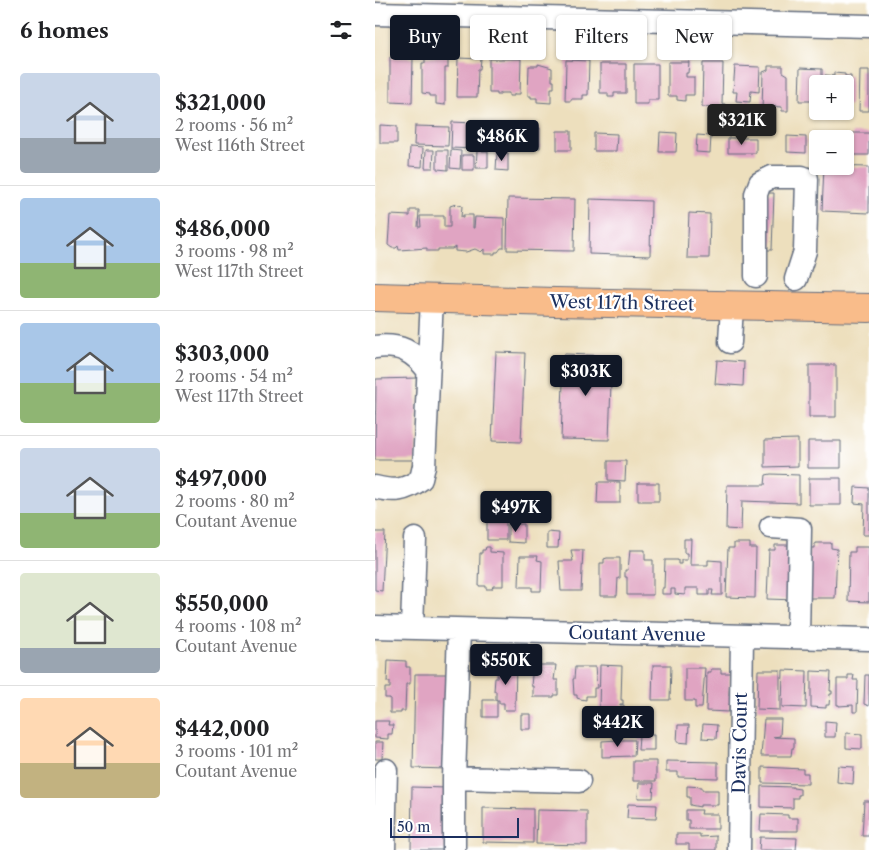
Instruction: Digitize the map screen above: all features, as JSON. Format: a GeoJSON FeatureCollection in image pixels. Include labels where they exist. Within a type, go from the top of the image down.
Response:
{"type":"FeatureCollection","features":[{"type":"Feature","properties":{"kind":"main road","name":"West 117th Street"},"geometry":{"type":"LineString","coordinates":[[375,297],[869,308]]}},
{"type":"Feature","properties":{"kind":"street"},"geometry":{"type":"LineString","coordinates":[[375,14],[403,7],[570,9],[869,26]]}},
{"type":"Feature","properties":{"kind":"street"},"geometry":{"type":"LineString","coordinates":[[756,276],[756,194],[760,183],[772,177],[802,177],[807,179],[805,251],[796,279]]}},
{"type":"Feature","properties":{"kind":"street"},"geometry":{"type":"LineString","coordinates":[[375,487],[390,490],[409,488],[421,479],[424,466],[432,299]]}},
{"type":"Feature","properties":{"kind":"street"},"geometry":{"type":"LineString","coordinates":[[730,342],[732,305]]}},
{"type":"Feature","properties":{"kind":"street"},"geometry":{"type":"LineString","coordinates":[[375,347],[399,346],[419,357],[428,370]]}},
{"type":"Feature","properties":{"kind":"street"},"geometry":{"type":"LineString","coordinates":[[771,527],[800,529],[798,637]]}},
{"type":"Feature","properties":{"kind":"street"},"geometry":{"type":"LineString","coordinates":[[412,628],[415,539]]}},
{"type":"Feature","properties":{"kind":"street","name":"Coutant Avenue"},"geometry":{"type":"LineString","coordinates":[[375,627],[869,638]]}},
{"type":"Feature","properties":{"kind":"street"},"geometry":{"type":"LineString","coordinates":[[454,850],[454,778],[459,630]]}},
{"type":"Feature","properties":{"kind":"street","name":"Davis Court"},"geometry":{"type":"LineString","coordinates":[[739,850],[742,636]]}},
{"type":"Feature","properties":{"kind":"street"},"geometry":{"type":"LineString","coordinates":[[384,850],[386,770]]}},
{"type":"Feature","properties":{"kind":"street"},"geometry":{"type":"LineString","coordinates":[[454,778],[579,781]]}},
{"type":"Feature","properties":{"kind":"building"},"geometry":{"type":"Polygon","coordinates":[[[460,58],[481,60],[480,69],[478,69],[477,97],[457,97],[458,60],[460,58]]]}},
{"type":"Feature","properties":{"kind":"building"},"geometry":{"type":"Polygon","coordinates":[[[390,60],[413,60],[412,103],[390,102],[390,60]]]}},
{"type":"Feature","properties":{"kind":"building"},"geometry":{"type":"Polygon","coordinates":[[[425,60],[448,60],[448,68],[445,68],[445,105],[436,104],[436,96],[422,93],[422,63],[425,63],[425,60]]]}},
{"type":"Feature","properties":{"kind":"building"},"geometry":{"type":"Polygon","coordinates":[[[489,60],[521,60],[520,94],[509,96],[509,93],[497,95],[497,93],[489,93],[489,60]]]}},
{"type":"Feature","properties":{"kind":"building"},"geometry":{"type":"Polygon","coordinates":[[[566,60],[589,61],[588,95],[583,95],[583,99],[565,101],[566,60]]]}},
{"type":"Feature","properties":{"kind":"building"},"geometry":{"type":"Polygon","coordinates":[[[668,62],[689,62],[686,77],[694,77],[694,95],[685,95],[685,101],[677,100],[677,96],[668,96],[668,62]]]}},
{"type":"Feature","properties":{"kind":"building"},"geometry":{"type":"Polygon","coordinates":[[[703,63],[723,63],[722,104],[725,104],[725,106],[722,106],[722,108],[702,107],[703,63]]]}},
{"type":"Feature","properties":{"kind":"building"},"geometry":{"type":"Polygon","coordinates":[[[538,64],[552,68],[554,88],[551,88],[551,103],[537,102],[537,98],[528,96],[529,66],[538,66],[538,64]]]}},
{"type":"Feature","properties":{"kind":"building"},"geometry":{"type":"Polygon","coordinates":[[[600,64],[626,64],[626,93],[614,93],[614,97],[608,97],[608,93],[600,93],[600,64]]]}},
{"type":"Feature","properties":{"kind":"building"},"geometry":{"type":"Polygon","coordinates":[[[634,64],[658,64],[658,100],[648,100],[648,104],[634,104],[634,64]]]}},
{"type":"Feature","properties":{"kind":"building"},"geometry":{"type":"Polygon","coordinates":[[[735,66],[760,67],[759,92],[751,91],[750,102],[736,101],[737,92],[733,92],[735,66]]]}},
{"type":"Feature","properties":{"kind":"building"},"geometry":{"type":"Polygon","coordinates":[[[768,66],[783,66],[783,72],[788,75],[788,111],[782,111],[782,107],[768,106],[768,111],[762,111],[763,72],[768,70],[768,66]]]}},
{"type":"Feature","properties":{"kind":"building"},"geometry":{"type":"Polygon","coordinates":[[[800,68],[822,69],[822,75],[809,75],[809,101],[799,101],[800,68]]]}},
{"type":"Feature","properties":{"kind":"building"},"geometry":{"type":"Polygon","coordinates":[[[860,70],[869,70],[869,111],[859,111],[860,70]]]}},
{"type":"Feature","properties":{"kind":"building"},"geometry":{"type":"Polygon","coordinates":[[[834,73],[845,74],[845,75],[834,75],[834,73]]]}},
{"type":"Feature","properties":{"kind":"building"},"geometry":{"type":"Polygon","coordinates":[[[452,122],[474,123],[474,149],[451,148],[452,122]]]}},
{"type":"Feature","properties":{"kind":"building"},"geometry":{"type":"Polygon","coordinates":[[[380,125],[397,126],[397,143],[380,143],[380,125]]]}},
{"type":"Feature","properties":{"kind":"building"},"geometry":{"type":"Polygon","coordinates":[[[415,126],[449,127],[448,146],[414,145],[415,126]]]}},
{"type":"Feature","properties":{"kind":"building"},"geometry":{"type":"Polygon","coordinates":[[[523,128],[540,128],[540,148],[522,147],[523,128]]]}},
{"type":"Feature","properties":{"kind":"building"},"geometry":{"type":"Polygon","coordinates":[[[557,131],[571,131],[571,150],[557,150],[557,131]]]}},
{"type":"Feature","properties":{"kind":"building"},"geometry":{"type":"Polygon","coordinates":[[[486,132],[503,133],[503,148],[486,147],[486,132]]]}},
{"type":"Feature","properties":{"kind":"building"},"geometry":{"type":"Polygon","coordinates":[[[660,132],[677,133],[676,152],[659,152],[660,132]]]}},
{"type":"Feature","properties":{"kind":"building"},"geometry":{"type":"Polygon","coordinates":[[[594,133],[617,134],[616,151],[594,151],[594,133]]]}},
{"type":"Feature","properties":{"kind":"building"},"geometry":{"type":"Polygon","coordinates":[[[854,133],[869,133],[869,155],[854,155],[854,133]]]}},
{"type":"Feature","properties":{"kind":"building"},"geometry":{"type":"Polygon","coordinates":[[[697,135],[711,136],[710,153],[696,152],[697,135]]]}},
{"type":"Feature","properties":{"kind":"building"},"geometry":{"type":"Polygon","coordinates":[[[787,136],[806,137],[806,153],[787,152],[787,136]]]}},
{"type":"Feature","properties":{"kind":"building"},"geometry":{"type":"Polygon","coordinates":[[[728,138],[756,138],[756,153],[728,153],[728,138]]]}},
{"type":"Feature","properties":{"kind":"building"},"geometry":{"type":"Polygon","coordinates":[[[410,147],[423,148],[422,167],[409,166],[410,147]]]}},
{"type":"Feature","properties":{"kind":"building"},"geometry":{"type":"Polygon","coordinates":[[[426,150],[434,150],[433,168],[425,168],[426,150]]]}},
{"type":"Feature","properties":{"kind":"building"},"geometry":{"type":"Polygon","coordinates":[[[437,150],[448,150],[448,170],[437,169],[437,150]]]}},
{"type":"Feature","properties":{"kind":"building"},"geometry":{"type":"Polygon","coordinates":[[[451,150],[461,151],[460,169],[450,168],[451,150]]]}},
{"type":"Feature","properties":{"kind":"building"},"geometry":{"type":"Polygon","coordinates":[[[477,151],[488,151],[488,168],[476,168],[477,151]]]}},
{"type":"Feature","properties":{"kind":"building"},"geometry":{"type":"Polygon","coordinates":[[[497,153],[508,153],[508,171],[496,170],[497,153]]]}},
{"type":"Feature","properties":{"kind":"building"},"geometry":{"type":"Polygon","coordinates":[[[462,155],[474,155],[474,170],[462,170],[462,155]]]}},
{"type":"Feature","properties":{"kind":"building"},"geometry":{"type":"Polygon","coordinates":[[[854,167],[869,167],[869,213],[822,211],[824,175],[854,175],[854,167]]]}},
{"type":"Feature","properties":{"kind":"building"},"geometry":{"type":"Polygon","coordinates":[[[762,193],[774,193],[772,250],[757,250],[762,193]]]}},
{"type":"Feature","properties":{"kind":"building"},"geometry":{"type":"Polygon","coordinates":[[[508,198],[575,199],[574,251],[507,250],[508,198]]]}},
{"type":"Feature","properties":{"kind":"building"},"geometry":{"type":"Polygon","coordinates":[[[590,199],[651,201],[650,256],[589,254],[590,199]]]}},
{"type":"Feature","properties":{"kind":"building"},"geometry":{"type":"Polygon","coordinates":[[[456,204],[462,206],[461,217],[463,215],[473,215],[473,228],[475,217],[504,218],[504,248],[495,252],[495,254],[484,254],[484,249],[481,252],[475,249],[466,252],[455,251],[455,247],[452,249],[438,249],[438,251],[427,251],[427,248],[399,250],[398,246],[392,248],[388,245],[390,215],[410,216],[410,210],[419,210],[418,227],[421,227],[420,216],[444,216],[444,227],[450,227],[450,206],[456,204]]]}},
{"type":"Feature","properties":{"kind":"building"},"geometry":{"type":"Polygon","coordinates":[[[689,213],[710,214],[709,258],[687,258],[689,213]]]}},
{"type":"Feature","properties":{"kind":"building"},"geometry":{"type":"Polygon","coordinates":[[[496,352],[525,353],[521,442],[492,441],[496,352]]]}},
{"type":"Feature","properties":{"kind":"building"},"geometry":{"type":"Polygon","coordinates":[[[564,354],[612,356],[609,440],[561,439],[564,354]]]}},
{"type":"Feature","properties":{"kind":"building"},"geometry":{"type":"Polygon","coordinates":[[[717,360],[744,362],[743,386],[715,384],[717,360]]]}},
{"type":"Feature","properties":{"kind":"building"},"geometry":{"type":"Polygon","coordinates":[[[809,365],[836,365],[836,417],[809,417],[809,365]]]}},
{"type":"Feature","properties":{"kind":"building"},"geometry":{"type":"Polygon","coordinates":[[[417,378],[416,460],[375,460],[376,379],[417,378]]]}},
{"type":"Feature","properties":{"kind":"building"},"geometry":{"type":"Polygon","coordinates":[[[798,439],[798,466],[765,467],[765,440],[798,439]]]}},
{"type":"Feature","properties":{"kind":"building"},"geometry":{"type":"Polygon","coordinates":[[[808,441],[841,441],[841,468],[808,468],[808,441]]]}},
{"type":"Feature","properties":{"kind":"building"},"geometry":{"type":"Polygon","coordinates":[[[608,461],[626,461],[625,481],[608,480],[608,461]]]}},
{"type":"Feature","properties":{"kind":"building"},"geometry":{"type":"Polygon","coordinates":[[[766,475],[799,475],[799,503],[742,501],[741,530],[726,529],[727,485],[765,485],[766,475]]]}},
{"type":"Feature","properties":{"kind":"building"},"geometry":{"type":"Polygon","coordinates":[[[809,478],[841,478],[841,505],[809,505],[809,478]]]}},
{"type":"Feature","properties":{"kind":"building"},"geometry":{"type":"Polygon","coordinates":[[[598,482],[620,482],[620,503],[597,503],[598,482]]]}},
{"type":"Feature","properties":{"kind":"building"},"geometry":{"type":"Polygon","coordinates":[[[638,483],[659,483],[659,501],[638,501],[638,483]]]}},
{"type":"Feature","properties":{"kind":"building"},"geometry":{"type":"Polygon","coordinates":[[[855,487],[869,488],[869,535],[863,535],[864,504],[854,503],[855,487]]]}},
{"type":"Feature","properties":{"kind":"building"},"geometry":{"type":"Polygon","coordinates":[[[487,522],[506,522],[506,540],[487,540],[487,522]]]}},
{"type":"Feature","properties":{"kind":"building"},"geometry":{"type":"Polygon","coordinates":[[[508,524],[524,524],[524,543],[508,542],[508,524]]]}},
{"type":"Feature","properties":{"kind":"building"},"geometry":{"type":"Polygon","coordinates":[[[375,532],[385,532],[382,591],[375,590],[375,532]]]}},
{"type":"Feature","properties":{"kind":"building"},"geometry":{"type":"Polygon","coordinates":[[[547,532],[559,533],[558,548],[547,548],[547,532]]]}},
{"type":"Feature","properties":{"kind":"building"},"geometry":{"type":"Polygon","coordinates":[[[684,539],[691,539],[690,565],[708,565],[708,560],[722,561],[722,595],[712,595],[713,590],[709,590],[709,595],[699,595],[699,588],[685,588],[685,595],[675,594],[675,589],[671,589],[671,594],[662,594],[665,560],[678,560],[678,564],[681,564],[681,560],[687,560],[687,553],[684,553],[684,539]]]}},
{"type":"Feature","properties":{"kind":"building"},"geometry":{"type":"Polygon","coordinates":[[[734,543],[750,543],[750,548],[756,548],[755,598],[726,597],[728,548],[734,548],[734,543]]]}},
{"type":"Feature","properties":{"kind":"building"},"geometry":{"type":"Polygon","coordinates":[[[815,543],[831,543],[831,548],[837,549],[835,598],[807,598],[809,548],[815,548],[815,543]]]}},
{"type":"Feature","properties":{"kind":"building"},"geometry":{"type":"Polygon","coordinates":[[[775,545],[791,545],[796,600],[767,599],[769,550],[775,550],[775,545]]]}},
{"type":"Feature","properties":{"kind":"building"},"geometry":{"type":"Polygon","coordinates":[[[486,547],[490,547],[490,552],[503,553],[503,586],[493,586],[492,589],[486,589],[486,586],[479,586],[480,553],[486,547]]]}},
{"type":"Feature","properties":{"kind":"building"},"geometry":{"type":"Polygon","coordinates":[[[855,547],[869,547],[869,602],[848,601],[849,552],[855,552],[855,547]]]}},
{"type":"Feature","properties":{"kind":"building"},"geometry":{"type":"Polygon","coordinates":[[[571,550],[583,550],[581,591],[561,591],[559,561],[573,561],[571,550]]]}},
{"type":"Feature","properties":{"kind":"building"},"geometry":{"type":"Polygon","coordinates":[[[630,550],[645,550],[645,560],[653,560],[653,595],[627,595],[625,570],[628,570],[630,550]]]}},
{"type":"Feature","properties":{"kind":"building"},"geometry":{"type":"Polygon","coordinates":[[[520,556],[538,556],[537,560],[542,561],[541,591],[532,591],[532,587],[519,587],[520,556]]]}},
{"type":"Feature","properties":{"kind":"building"},"geometry":{"type":"Polygon","coordinates":[[[620,558],[620,578],[618,578],[617,596],[600,596],[600,563],[604,563],[604,559],[620,558]]]}},
{"type":"Feature","properties":{"kind":"building"},"geometry":{"type":"Polygon","coordinates":[[[388,660],[406,661],[406,667],[410,667],[410,684],[406,684],[405,711],[401,711],[401,713],[390,713],[390,698],[385,698],[385,688],[390,688],[390,682],[387,682],[388,660]]]}},
{"type":"Feature","properties":{"kind":"building"},"geometry":{"type":"Polygon","coordinates":[[[498,664],[516,664],[515,710],[504,710],[504,703],[499,703],[499,700],[496,700],[496,691],[494,691],[498,664]]]}},
{"type":"Feature","properties":{"kind":"building"},"geometry":{"type":"Polygon","coordinates":[[[533,665],[556,665],[554,680],[558,680],[558,695],[554,695],[554,697],[533,697],[533,686],[531,686],[533,665]]]}},
{"type":"Feature","properties":{"kind":"building"},"geometry":{"type":"Polygon","coordinates":[[[600,665],[622,666],[621,700],[623,700],[623,704],[620,705],[624,705],[624,710],[613,710],[613,713],[607,713],[607,710],[599,710],[600,665]]]}},
{"type":"Feature","properties":{"kind":"building"},"geometry":{"type":"Polygon","coordinates":[[[653,665],[671,665],[670,700],[652,700],[653,665]]]}},
{"type":"Feature","properties":{"kind":"building"},"geometry":{"type":"Polygon","coordinates":[[[575,667],[595,667],[597,688],[594,688],[594,696],[586,696],[586,700],[577,698],[577,695],[574,695],[573,679],[575,667]]]}},
{"type":"Feature","properties":{"kind":"building"},"geometry":{"type":"Polygon","coordinates":[[[685,668],[705,668],[702,708],[695,708],[695,701],[685,701],[685,668]]]}},
{"type":"Feature","properties":{"kind":"building"},"geometry":{"type":"Polygon","coordinates":[[[711,669],[721,669],[721,673],[730,673],[729,695],[731,695],[731,704],[729,704],[729,712],[706,711],[707,672],[711,672],[711,669]]]}},
{"type":"Feature","properties":{"kind":"building"},"geometry":{"type":"Polygon","coordinates":[[[758,670],[780,670],[780,710],[757,709],[758,670]]]}},
{"type":"Feature","properties":{"kind":"building"},"geometry":{"type":"Polygon","coordinates":[[[783,670],[807,671],[806,708],[782,707],[783,670]]]}},
{"type":"Feature","properties":{"kind":"building"},"geometry":{"type":"Polygon","coordinates":[[[811,671],[831,672],[830,691],[832,691],[832,694],[830,694],[829,705],[826,705],[826,708],[811,707],[811,671]]]}},
{"type":"Feature","properties":{"kind":"building"},"geometry":{"type":"Polygon","coordinates":[[[415,674],[449,674],[447,769],[413,768],[415,674]]]}},
{"type":"Feature","properties":{"kind":"building"},"geometry":{"type":"Polygon","coordinates":[[[848,675],[854,675],[853,680],[858,680],[857,712],[853,712],[853,705],[837,705],[837,679],[848,679],[848,675]]]}},
{"type":"Feature","properties":{"kind":"building"},"geometry":{"type":"Polygon","coordinates":[[[865,675],[869,675],[869,706],[864,704],[865,675]]]}},
{"type":"Feature","properties":{"kind":"building"},"geometry":{"type":"Polygon","coordinates":[[[483,700],[497,700],[497,717],[483,717],[483,700]]]}},
{"type":"Feature","properties":{"kind":"building"},"geometry":{"type":"Polygon","coordinates":[[[521,714],[531,714],[531,729],[521,729],[521,714]]]}},
{"type":"Feature","properties":{"kind":"building"},"geometry":{"type":"Polygon","coordinates":[[[764,719],[781,719],[780,736],[773,737],[794,738],[794,748],[792,748],[791,756],[761,756],[764,719]]]}},
{"type":"Feature","properties":{"kind":"building"},"geometry":{"type":"Polygon","coordinates":[[[375,721],[389,721],[388,725],[393,725],[392,734],[388,734],[388,739],[375,738],[375,721]]]}},
{"type":"Feature","properties":{"kind":"building"},"geometry":{"type":"Polygon","coordinates":[[[825,721],[836,722],[835,737],[825,737],[825,721]]]}},
{"type":"Feature","properties":{"kind":"building"},"geometry":{"type":"Polygon","coordinates":[[[703,724],[717,725],[716,739],[702,738],[703,724]]]}},
{"type":"Feature","properties":{"kind":"building"},"geometry":{"type":"Polygon","coordinates":[[[678,725],[689,725],[688,743],[677,742],[678,725]]]}},
{"type":"Feature","properties":{"kind":"building"},"geometry":{"type":"Polygon","coordinates":[[[846,733],[862,734],[862,749],[846,748],[846,733]]]}},
{"type":"Feature","properties":{"kind":"building"},"geometry":{"type":"Polygon","coordinates":[[[639,735],[654,735],[654,750],[638,750],[639,735]]]}},
{"type":"Feature","properties":{"kind":"building"},"geometry":{"type":"Polygon","coordinates":[[[635,740],[634,756],[602,757],[602,741],[635,740]]]}},
{"type":"Feature","properties":{"kind":"building"},"geometry":{"type":"Polygon","coordinates":[[[375,742],[383,742],[382,759],[375,759],[375,742]]]}},
{"type":"Feature","properties":{"kind":"building"},"geometry":{"type":"Polygon","coordinates":[[[633,761],[656,761],[656,781],[633,781],[633,761]]]}},
{"type":"Feature","properties":{"kind":"building"},"geometry":{"type":"Polygon","coordinates":[[[666,761],[718,762],[718,778],[678,777],[678,772],[666,772],[666,761]]]}},
{"type":"Feature","properties":{"kind":"building"},"geometry":{"type":"Polygon","coordinates":[[[838,766],[854,767],[853,784],[837,782],[838,766]]]}},
{"type":"Feature","properties":{"kind":"building"},"geometry":{"type":"Polygon","coordinates":[[[762,767],[803,769],[803,773],[808,773],[808,784],[762,783],[762,767]]]}},
{"type":"Feature","properties":{"kind":"building"},"geometry":{"type":"Polygon","coordinates":[[[639,783],[654,783],[653,798],[638,798],[639,783]]]}},
{"type":"Feature","properties":{"kind":"building"},"geometry":{"type":"Polygon","coordinates":[[[687,786],[702,787],[702,790],[718,790],[718,805],[700,805],[700,807],[690,805],[690,797],[687,797],[687,786]]]}},
{"type":"Feature","properties":{"kind":"building"},"geometry":{"type":"Polygon","coordinates":[[[761,786],[793,787],[800,789],[800,795],[798,795],[798,798],[793,798],[793,808],[761,807],[761,786]]]}},
{"type":"Feature","properties":{"kind":"building"},"geometry":{"type":"Polygon","coordinates":[[[412,787],[446,788],[445,850],[411,850],[412,787]]]}},
{"type":"Feature","properties":{"kind":"building"},"geometry":{"type":"Polygon","coordinates":[[[864,801],[869,801],[869,836],[862,836],[864,801]]]}},
{"type":"Feature","properties":{"kind":"building"},"geometry":{"type":"Polygon","coordinates":[[[628,804],[657,805],[656,819],[627,818],[628,804]]]}},
{"type":"Feature","properties":{"kind":"building"},"geometry":{"type":"Polygon","coordinates":[[[483,808],[533,809],[533,843],[483,842],[483,808]]]}},
{"type":"Feature","properties":{"kind":"building"},"geometry":{"type":"Polygon","coordinates":[[[537,810],[587,811],[587,845],[536,844],[537,810]]]}},
{"type":"Feature","properties":{"kind":"building"},"geometry":{"type":"Polygon","coordinates":[[[686,810],[702,810],[701,814],[718,814],[718,829],[689,829],[689,820],[686,820],[686,810]]]}},
{"type":"Feature","properties":{"kind":"building"},"geometry":{"type":"Polygon","coordinates":[[[761,814],[788,815],[788,818],[798,818],[798,831],[760,831],[761,814]]]}},
{"type":"Feature","properties":{"kind":"building"},"geometry":{"type":"Polygon","coordinates":[[[676,834],[700,834],[700,837],[716,836],[716,850],[689,850],[689,844],[676,844],[676,834]]]}},
{"type":"Feature","properties":{"kind":"building"},"geometry":{"type":"Polygon","coordinates":[[[760,837],[797,838],[796,850],[759,850],[760,837]]]}}]}
